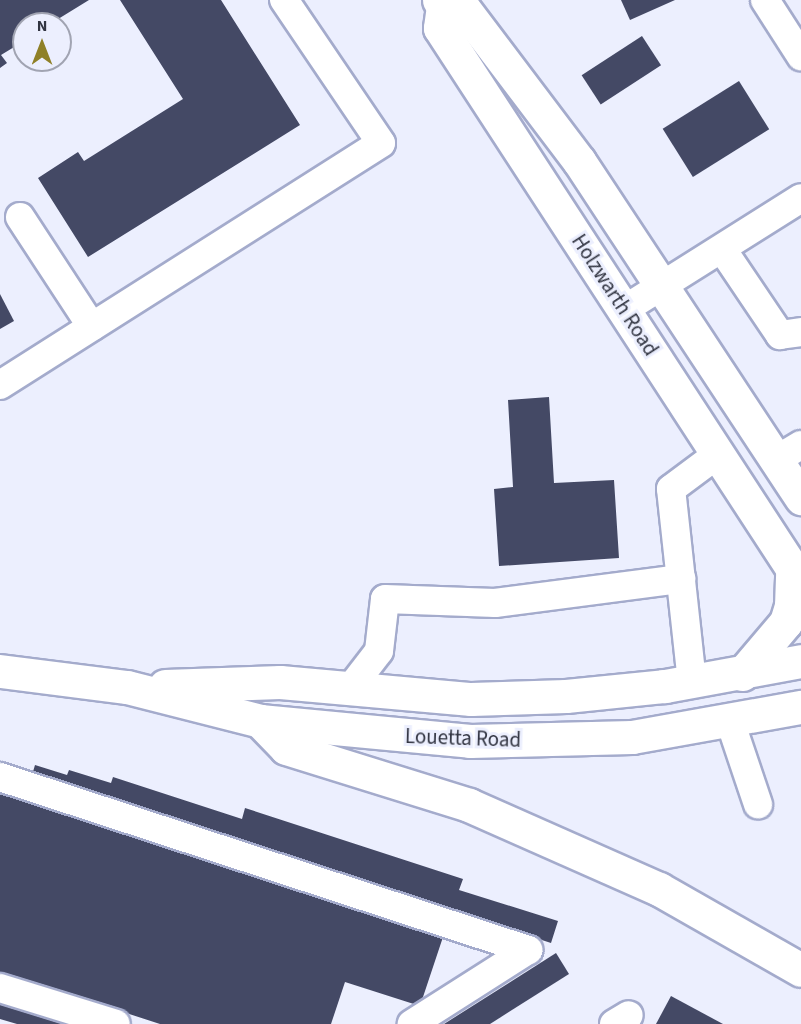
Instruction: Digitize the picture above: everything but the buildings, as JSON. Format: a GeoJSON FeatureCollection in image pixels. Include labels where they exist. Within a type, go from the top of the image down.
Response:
{"type":"FeatureCollection","features":[{"type":"Feature","properties":{"kind":"main road","name":"Holzwarth Road"},"geometry":{"type":"LineString","coordinates":[[797,575],[440,28],[441,3],[464,9],[579,161],[663,286],[789,452],[801,498]]}},
{"type":"Feature","properties":{"kind":"main road"},"geometry":{"type":"LineString","coordinates":[[742,674],[786,622],[797,575]]}},
{"type":"Feature","properties":{"kind":"main road","name":"Louetta Road"},"geometry":{"type":"LineString","coordinates":[[127,687],[280,682],[405,695],[471,699],[566,696],[692,682],[801,661]]}},
{"type":"Feature","properties":{"kind":"main road","name":"Louetta Road"},"geometry":{"type":"LineString","coordinates":[[0,671],[127,687],[260,721],[470,741],[632,737],[801,707]]}},
{"type":"Feature","properties":{"kind":"main road"},"geometry":{"type":"LineString","coordinates":[[260,721],[286,748],[469,805],[659,889],[801,970]]}},
{"type":"Feature","properties":{"kind":"street"},"geometry":{"type":"LineString","coordinates":[[0,385],[381,143],[284,0]]}},
{"type":"Feature","properties":{"kind":"street"},"geometry":{"type":"LineString","coordinates":[[765,0],[801,56]]}},
{"type":"Feature","properties":{"kind":"street"},"geometry":{"type":"LineString","coordinates":[[625,309],[801,198]]}},
{"type":"Feature","properties":{"kind":"street"},"geometry":{"type":"LineString","coordinates":[[20,217],[92,327]]}},
{"type":"Feature","properties":{"kind":"street"},"geometry":{"type":"LineString","coordinates":[[722,249],[780,335],[801,333]]}},
{"type":"Feature","properties":{"kind":"street"},"geometry":{"type":"LineString","coordinates":[[692,682],[671,489],[718,454]]}},
{"type":"Feature","properties":{"kind":"street"},"geometry":{"type":"LineString","coordinates":[[349,690],[379,651],[385,599],[495,603],[681,579]]}},
{"type":"Feature","properties":{"kind":"street"},"geometry":{"type":"LineString","coordinates":[[379,651],[405,695]]}},
{"type":"Feature","properties":{"kind":"street"},"geometry":{"type":"LineString","coordinates":[[730,721],[758,804]]}},
{"type":"Feature","properties":{"kind":"street"},"geometry":{"type":"LineString","coordinates":[[0,777],[528,950],[412,1024]]}},
{"type":"Feature","properties":{"kind":"street"},"geometry":{"type":"LineString","coordinates":[[0,988],[116,1024]]}}]}
